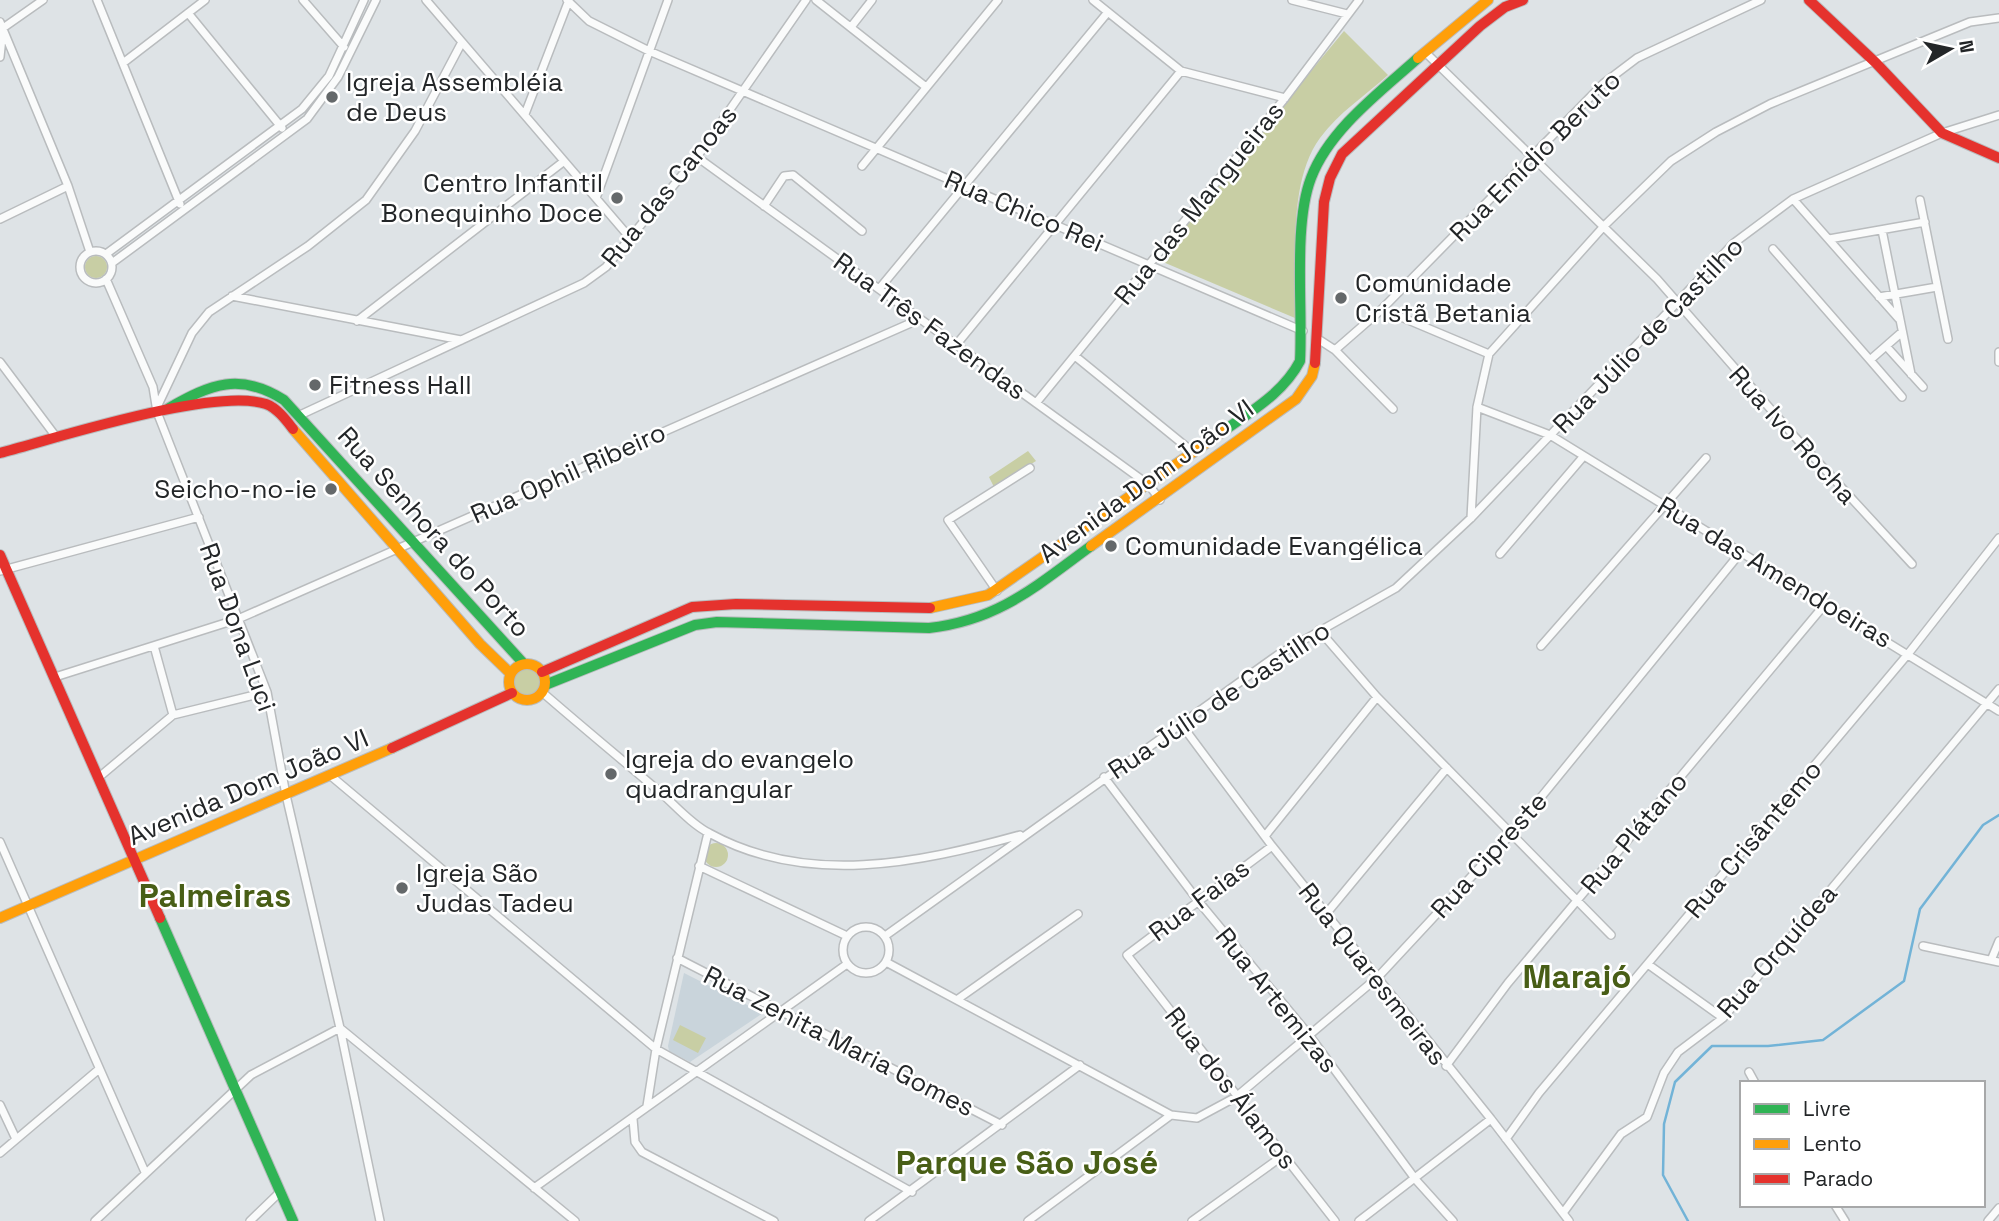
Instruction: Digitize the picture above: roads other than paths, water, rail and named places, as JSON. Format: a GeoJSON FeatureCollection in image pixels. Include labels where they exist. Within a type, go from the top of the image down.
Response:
{"type":"FeatureCollection","features":[{"type":"Feature","properties":{"kind":"main road","name":"Avenida Dom João VI"},"geometry":{"type":"LineString","coordinates":[[542,672],[692,607],[736,604],[926,609],[972,601],[1002,588],[1195,454],[1283,386],[1300,361],[1307,203],[1317,162],[1340,132],[1488,0]]}},
{"type":"Feature","properties":{"kind":"main road","name":"Avenida Dom João VI"},"geometry":{"type":"LineString","coordinates":[[544,689],[695,625],[737,621],[929,628],[955,625],[998,611],[1160,500],[1296,399],[1312,376],[1318,339],[1324,202],[1334,167],[1350,143],[1496,14],[1523,0]]}},
{"type":"Feature","properties":{"kind":"main road"},"geometry":{"type":"LineString","coordinates":[[1809,0],[1876,63],[1942,133],[1999,158]]}},
{"type":"Feature","properties":{"kind":"main road","name":"Rua Senhora do Porto"},"geometry":{"type":"LineString","coordinates":[[160,410],[197,392],[224,385],[250,383],[275,391],[300,415],[524,664]]}},
{"type":"Feature","properties":{"kind":"main road","name":"Rua Senhora do Porto"},"geometry":{"type":"LineString","coordinates":[[0,453],[160,410],[248,400],[269,405],[283,417],[510,674]]}},
{"type":"Feature","properties":{"kind":"main road"},"geometry":{"type":"LineString","coordinates":[[0,555],[3,569],[55,677],[293,1221]]}},
{"type":"Feature","properties":{"kind":"main road"},"geometry":{"type":"LineString","coordinates":[[1002,588],[1016,600]]}},
{"type":"Feature","properties":{"kind":"main road"},"geometry":{"type":"LineString","coordinates":[[524,664],[536,666],[542,672],[544,689],[528,700],[512,693],[510,674],[524,664]]}},
{"type":"Feature","properties":{"kind":"main road","name":"Avenida Dom João VI"},"geometry":{"type":"LineString","coordinates":[[0,918],[27,904],[331,776],[512,693]]}},
{"type":"Feature","properties":{"kind":"street"},"geometry":{"type":"LineString","coordinates":[[1,25],[43,0]]}},
{"type":"Feature","properties":{"kind":"street"},"geometry":{"type":"LineString","coordinates":[[97,0],[184,212]]}},
{"type":"Feature","properties":{"kind":"street"},"geometry":{"type":"LineString","coordinates":[[123,63],[205,0]]}},
{"type":"Feature","properties":{"kind":"street"},"geometry":{"type":"LineString","coordinates":[[303,0],[350,53]]}},
{"type":"Feature","properties":{"kind":"street"},"geometry":{"type":"LineString","coordinates":[[90,252],[106,254],[302,109],[329,76],[341,44],[364,0]]}},
{"type":"Feature","properties":{"kind":"street"},"geometry":{"type":"LineString","coordinates":[[112,263],[307,119],[326,97],[376,0]]}},
{"type":"Feature","properties":{"kind":"street"},"geometry":{"type":"LineString","coordinates":[[426,0],[631,239]]}},
{"type":"Feature","properties":{"kind":"street"},"geometry":{"type":"LineString","coordinates":[[596,198],[668,0]]}},
{"type":"Feature","properties":{"kind":"street","name":"Rua das Canoas"},"geometry":{"type":"LineString","coordinates":[[300,415],[583,283],[606,267],[697,157],[744,93],[806,0]]}},
{"type":"Feature","properties":{"kind":"street"},"geometry":{"type":"LineString","coordinates":[[816,0],[926,87]]}},
{"type":"Feature","properties":{"kind":"street"},"geometry":{"type":"LineString","coordinates":[[850,27],[873,0]]}},
{"type":"Feature","properties":{"kind":"street"},"geometry":{"type":"LineString","coordinates":[[862,166],[879,149],[998,0]]}},
{"type":"Feature","properties":{"kind":"street"},"geometry":{"type":"LineString","coordinates":[[1093,0],[1181,71],[1285,98]]}},
{"type":"Feature","properties":{"kind":"street"},"geometry":{"type":"LineString","coordinates":[[1292,0],[1347,14]]}},
{"type":"Feature","properties":{"kind":"street","name":"Rua das Mangueiras"},"geometry":{"type":"LineString","coordinates":[[1036,403],[1285,98],[1359,0]]}},
{"type":"Feature","properties":{"kind":"street","name":"Rua Emídio Beruto"},"geometry":{"type":"LineString","coordinates":[[1335,350],[1382,309],[1604,83],[1637,58],[1761,0]]}},
{"type":"Feature","properties":{"kind":"street"},"geometry":{"type":"LineString","coordinates":[[525,114],[568,1]]}},
{"type":"Feature","properties":{"kind":"street","name":"Rua Chico Rei"},"geometry":{"type":"LineString","coordinates":[[568,1],[589,22],[649,51],[1303,331]]}},
{"type":"Feature","properties":{"kind":"street"},"geometry":{"type":"LineString","coordinates":[[188,12],[288,135]]}},
{"type":"Feature","properties":{"kind":"street"},"geometry":{"type":"LineString","coordinates":[[879,289],[1108,12]]}},
{"type":"Feature","properties":{"kind":"street"},"geometry":{"type":"LineString","coordinates":[[1471,518],[1477,407],[1489,354],[1605,225],[1671,162],[1716,132],[1770,104],[1876,63],[1970,22],[1999,18]]}},
{"type":"Feature","properties":{"kind":"street"},"geometry":{"type":"LineString","coordinates":[[0,57],[1,25]]}},
{"type":"Feature","properties":{"kind":"street"},"geometry":{"type":"LineString","coordinates":[[1,25],[68,186],[90,252]]}},
{"type":"Feature","properties":{"kind":"street"},"geometry":{"type":"LineString","coordinates":[[160,410],[192,333],[209,312],[308,246],[366,200],[415,131],[462,42]]}},
{"type":"Feature","properties":{"kind":"street","name":"Rua Ivo Rocha"},"geometry":{"type":"LineString","coordinates":[[1426,54],[1605,225],[1657,279],[1675,303],[1912,564]]}},
{"type":"Feature","properties":{"kind":"street"},"geometry":{"type":"LineString","coordinates":[[956,345],[1181,71]]}},
{"type":"Feature","properties":{"kind":"street","name":"Rua Júlio de Castilho"},"geometry":{"type":"LineString","coordinates":[[544,689],[708,833],[759,853],[837,866],[890,865],[937,858],[1024,834],[1279,654],[1396,588],[1471,518],[1734,243],[1793,199],[1942,133],[1999,114]]}},
{"type":"Feature","properties":{"kind":"street","name":"Rua Três Fazendas"},"geometry":{"type":"LineString","coordinates":[[697,157],[1149,485],[1160,500]]}},
{"type":"Feature","properties":{"kind":"street"},"geometry":{"type":"LineString","coordinates":[[357,320],[563,162]]}},
{"type":"Feature","properties":{"kind":"street"},"geometry":{"type":"LineString","coordinates":[[764,206],[784,176],[793,175],[862,231]]}},
{"type":"Feature","properties":{"kind":"street"},"geometry":{"type":"LineString","coordinates":[[0,219],[68,186]]}},
{"type":"Feature","properties":{"kind":"street"},"geometry":{"type":"LineString","coordinates":[[1793,199],[1899,319]]}},
{"type":"Feature","properties":{"kind":"street"},"geometry":{"type":"LineString","coordinates":[[1920,200],[1948,339]]}},
{"type":"Feature","properties":{"kind":"street"},"geometry":{"type":"LineString","coordinates":[[1829,239],[1925,222]]}},
{"type":"Feature","properties":{"kind":"street"},"geometry":{"type":"LineString","coordinates":[[1882,230],[1911,374]]}},
{"type":"Feature","properties":{"kind":"street"},"geometry":{"type":"LineString","coordinates":[[1773,249],[1902,397]]}},
{"type":"Feature","properties":{"kind":"street"},"geometry":{"type":"LineString","coordinates":[[90,252],[81,264],[83,274],[96,282],[106,279],[111,272],[112,263],[106,254]]}},
{"type":"Feature","properties":{"kind":"street","name":"Rua Dona Luci"},"geometry":{"type":"LineString","coordinates":[[106,279],[153,387],[198,517],[267,692],[286,795],[340,1028],[380,1221]]}},
{"type":"Feature","properties":{"kind":"street"},"geometry":{"type":"LineString","coordinates":[[1879,297],[1937,287]]}},
{"type":"Feature","properties":{"kind":"street"},"geometry":{"type":"LineString","coordinates":[[232,296],[461,340]]}},
{"type":"Feature","properties":{"kind":"street"},"geometry":{"type":"LineString","coordinates":[[1382,309],[1489,354]]}},
{"type":"Feature","properties":{"kind":"street","name":"Rua Ophil Ribeiro"},"geometry":{"type":"LineString","coordinates":[[55,677],[238,619],[920,319]]}},
{"type":"Feature","properties":{"kind":"street"},"geometry":{"type":"LineString","coordinates":[[1870,360],[1902,332]]}},
{"type":"Feature","properties":{"kind":"street"},"geometry":{"type":"LineString","coordinates":[[1318,339],[1335,350],[1393,408]]}},
{"type":"Feature","properties":{"kind":"street"},"geometry":{"type":"LineString","coordinates":[[1886,345],[1923,387]]}},
{"type":"Feature","properties":{"kind":"street"},"geometry":{"type":"LineString","coordinates":[[1999,352],[1999,362]]}},
{"type":"Feature","properties":{"kind":"street"},"geometry":{"type":"LineString","coordinates":[[1075,356],[1195,454]]}},
{"type":"Feature","properties":{"kind":"street"},"geometry":{"type":"LineString","coordinates":[[0,362],[57,438]]}},
{"type":"Feature","properties":{"kind":"street","name":"Rua das Amendoeiras"},"geometry":{"type":"LineString","coordinates":[[1477,407],[1550,435],[1999,710]]}},
{"type":"Feature","properties":{"kind":"street"},"geometry":{"type":"LineString","coordinates":[[1500,554],[1583,457]]}},
{"type":"Feature","properties":{"kind":"street"},"geometry":{"type":"LineString","coordinates":[[1541,646],[1706,458]]}},
{"type":"Feature","properties":{"kind":"street"},"geometry":{"type":"LineString","coordinates":[[1002,588],[948,520],[1030,468]]}},
{"type":"Feature","properties":{"kind":"street"},"geometry":{"type":"LineString","coordinates":[[3,569],[198,517]]}},
{"type":"Feature","properties":{"kind":"street","name":"Rua Crisântemo"},"geometry":{"type":"LineString","coordinates":[[1506,1139],[1539,1093],[1908,654],[1999,538]]}},
{"type":"Feature","properties":{"kind":"street","name":"Rua Cipreste"},"geometry":{"type":"LineString","coordinates":[[1171,1115],[1197,1118],[1236,1097],[1378,977],[1511,834],[1741,552]]}},
{"type":"Feature","properties":{"kind":"street","name":"Rua Plátano"},"geometry":{"type":"LineString","coordinates":[[1446,1066],[1508,983],[1826,603]]}},
{"type":"Feature","properties":{"kind":"street"},"geometry":{"type":"LineString","coordinates":[[1319,630],[1377,697],[1576,903],[1611,935]]}},
{"type":"Feature","properties":{"kind":"street"},"geometry":{"type":"LineString","coordinates":[[153,646],[173,715]]}},
{"type":"Feature","properties":{"kind":"street","name":"Rua Orquídea"},"geometry":{"type":"LineString","coordinates":[[1563,1213],[1621,1134],[1647,1117],[1664,1073],[1678,1052],[1723,1018],[1999,690]]}},
{"type":"Feature","properties":{"kind":"street"},"geometry":{"type":"LineString","coordinates":[[98,778],[173,715],[267,692]]}},
{"type":"Feature","properties":{"kind":"street"},"geometry":{"type":"LineString","coordinates":[[1265,836],[1377,697]]}},
{"type":"Feature","properties":{"kind":"street","name":"Rua Quaresmeiras"},"geometry":{"type":"LineString","coordinates":[[1181,724],[1272,846],[1491,1119],[1569,1221]]}},
{"type":"Feature","properties":{"kind":"street"},"geometry":{"type":"LineString","coordinates":[[1326,914],[1447,768]]}},
{"type":"Feature","properties":{"kind":"street"},"geometry":{"type":"LineString","coordinates":[[331,776],[656,1049],[912,1192]]}},
{"type":"Feature","properties":{"kind":"street","name":"Rua Artemizas"},"geometry":{"type":"LineString","coordinates":[[1104,777],[1199,902],[1308,1035],[1416,1180],[1452,1221]]}},
{"type":"Feature","properties":{"kind":"street"},"geometry":{"type":"LineString","coordinates":[[647,1106],[656,1049],[708,833]]}},
{"type":"Feature","properties":{"kind":"street"},"geometry":{"type":"LineString","coordinates":[[885,936],[1024,834]]}},
{"type":"Feature","properties":{"kind":"street"},"geometry":{"type":"LineString","coordinates":[[0,842],[145,1172]]}},
{"type":"Feature","properties":{"kind":"street","name":"Rua Faias"},"geometry":{"type":"LineString","coordinates":[[1127,955],[1272,846]]}},
{"type":"Feature","properties":{"kind":"street"},"geometry":{"type":"LineString","coordinates":[[699,866],[846,936]]}},
{"type":"Feature","properties":{"kind":"street"},"geometry":{"type":"LineString","coordinates":[[958,999],[1078,914]]}},
{"type":"Feature","properties":{"kind":"street"},"geometry":{"type":"LineString","coordinates":[[861,926],[870,926],[885,936],[890,949],[881,968],[867,973],[852,969],[847,964],[843,945],[846,936],[861,926]]}},
{"type":"Feature","properties":{"kind":"street"},"geometry":{"type":"LineString","coordinates":[[1923,946],[1996,960],[1999,941]]}},
{"type":"Feature","properties":{"kind":"street","name":"Rua dos Álamos"},"geometry":{"type":"LineString","coordinates":[[1127,955],[1335,1221]]}},
{"type":"Feature","properties":{"kind":"street","name":"Rua Zenita Maria Gomes"},"geometry":{"type":"LineString","coordinates":[[677,958],[1002,1125]]}},
{"type":"Feature","properties":{"kind":"street"},"geometry":{"type":"LineString","coordinates":[[886,962],[1171,1115],[1028,1221]]}},
{"type":"Feature","properties":{"kind":"street"},"geometry":{"type":"LineString","coordinates":[[534,1188],[847,964]]}},
{"type":"Feature","properties":{"kind":"street"},"geometry":{"type":"LineString","coordinates":[[1649,965],[1723,1018]]}},
{"type":"Feature","properties":{"kind":"street"},"geometry":{"type":"LineString","coordinates":[[95,1221],[233,1089],[251,1075],[340,1028],[575,1221]]}},
{"type":"Feature","properties":{"kind":"street"},"geometry":{"type":"LineString","coordinates":[[869,1221],[912,1192],[1080,1065]]}},
{"type":"Feature","properties":{"kind":"street"},"geometry":{"type":"LineString","coordinates":[[0,1153],[98,1070]]}},
{"type":"Feature","properties":{"kind":"street"},"geometry":{"type":"LineString","coordinates":[[1749,1073],[1754,1081]]}},
{"type":"Feature","properties":{"kind":"street"},"geometry":{"type":"LineString","coordinates":[[0,1105],[16,1139]]}},
{"type":"Feature","properties":{"kind":"street"},"geometry":{"type":"LineString","coordinates":[[633,1119],[635,1142],[642,1152],[774,1221]]}},
{"type":"Feature","properties":{"kind":"street"},"geometry":{"type":"LineString","coordinates":[[1359,1221],[1416,1180],[1491,1119]]}},
{"type":"Feature","properties":{"kind":"street"},"geometry":{"type":"LineString","coordinates":[[1192,1221],[1284,1155]]}},
{"type":"Feature","properties":{"kind":"street"},"geometry":{"type":"LineString","coordinates":[[250,1221],[280,1192]]}},
{"type":"Feature","properties":{"kind":"street"},"geometry":{"type":"LineString","coordinates":[[1988,1221],[1999,1208]]}},
{"type":"Feature","properties":{"kind":"waterway"},"geometry":{"type":"LineString","coordinates":[[1688,1221],[1663,1175],[1664,1124],[1675,1082],[1712,1046],[1768,1046],[1823,1040],[1904,981],[1920,909],[1983,825],[1999,815]]}},
{"type":"Feature","properties":{"kind":"place","name":"Igreja Assembléia de Deus"},"geometry":{"type":"Point","coordinates":[332,97]}},
{"type":"Feature","properties":{"kind":"place","name":"Centro Infantil Bonequinho Doce"},"geometry":{"type":"Point","coordinates":[617,198]}},
{"type":"Feature","properties":{"kind":"place","name":"Comunidade Cristã Betania"},"geometry":{"type":"Point","coordinates":[1341,298]}},
{"type":"Feature","properties":{"kind":"place","name":"Fitness Hall"},"geometry":{"type":"Point","coordinates":[315,385]}},
{"type":"Feature","properties":{"kind":"place","name":"Seicho-no-ie"},"geometry":{"type":"Point","coordinates":[331,489]}},
{"type":"Feature","properties":{"kind":"place","name":"Comunidade Evangélica"},"geometry":{"type":"Point","coordinates":[1111,546]}},
{"type":"Feature","properties":{"kind":"place","name":"Igreja do evangelo quadrangular"},"geometry":{"type":"Point","coordinates":[611,774]}},
{"type":"Feature","properties":{"kind":"place","name":"Igreja São Judas Tadeu"},"geometry":{"type":"Point","coordinates":[402,888]}},
{"type":"Feature","properties":{"kind":"district","name":"Palmeiras"},"geometry":{"type":"Point","coordinates":[215,895]}},
{"type":"Feature","properties":{"kind":"district","name":"Marajó"},"geometry":{"type":"Point","coordinates":[1577,976]}},
{"type":"Feature","properties":{"kind":"district","name":"Parque São José"},"geometry":{"type":"Point","coordinates":[1027,1162]}}]}
